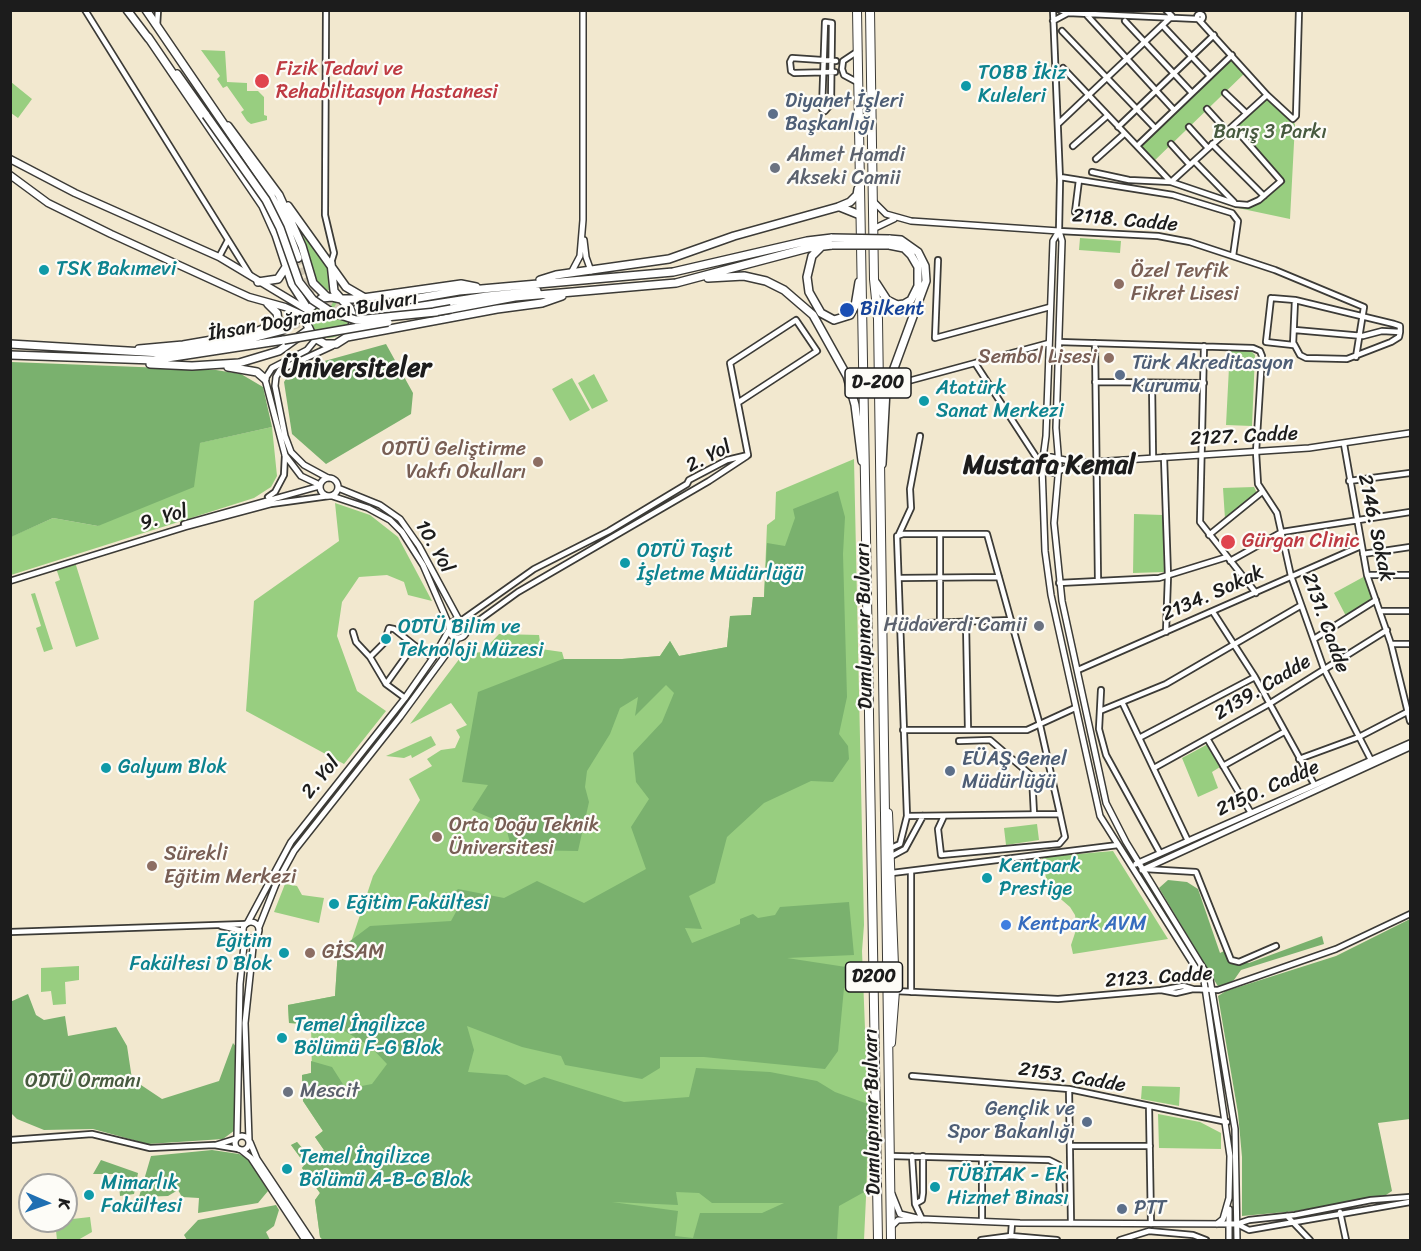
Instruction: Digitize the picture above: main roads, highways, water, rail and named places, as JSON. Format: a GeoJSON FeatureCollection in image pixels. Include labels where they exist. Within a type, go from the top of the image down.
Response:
{"type":"FeatureCollection","features":[{"type":"Feature","properties":{"kind":"highway","name":"Dumlupınar Bulvarı"},"geometry":{"type":"LineString","coordinates":[[857,10],[878,1240]]}},
{"type":"Feature","properties":{"kind":"highway","name":"Dumlupınar Bulvarı"},"geometry":{"type":"LineString","coordinates":[[870,10],[874,279],[878,319],[880,596],[891,1238]]}},
{"type":"Feature","properties":{"kind":"highway"},"geometry":{"type":"LineString","coordinates":[[884,781],[891,852],[895,991],[894,1022],[888,1060]]}},
{"type":"Feature","properties":{"kind":"main road"},"geometry":{"type":"LineString","coordinates":[[127,10],[266,200],[283,236],[299,282],[313,300],[331,312],[356,320],[436,312]]}},
{"type":"Feature","properties":{"kind":"main road"},"geometry":{"type":"LineString","coordinates":[[146,10],[271,194],[298,258]]}},
{"type":"Feature","properties":{"kind":"main road"},"geometry":{"type":"LineString","coordinates":[[148,37],[263,206],[296,292],[308,314],[308,330],[316,339],[325,344],[336,344],[347,337],[497,309],[542,303],[572,293]]}},
{"type":"Feature","properties":{"kind":"main road"},"geometry":{"type":"LineString","coordinates":[[195,83],[331,263],[346,287],[365,298]]}},
{"type":"Feature","properties":{"kind":"main road"},"geometry":{"type":"LineString","coordinates":[[10,159],[75,193],[219,257],[308,314]]}},
{"type":"Feature","properties":{"kind":"main road"},"geometry":{"type":"LineString","coordinates":[[532,283],[556,275],[669,259],[734,236],[838,207],[850,202],[857,195],[860,174]]}},
{"type":"Feature","properties":{"kind":"main road"},"geometry":{"type":"LineString","coordinates":[[10,175],[57,208],[268,304],[308,314]]}},
{"type":"Feature","properties":{"kind":"main road"},"geometry":{"type":"LineString","coordinates":[[279,195],[302,246],[313,283],[327,297]]}},
{"type":"Feature","properties":{"kind":"main road"},"geometry":{"type":"LineString","coordinates":[[838,207],[860,215]]}},
{"type":"Feature","properties":{"kind":"main road"},"geometry":{"type":"LineString","coordinates":[[861,265],[853,312],[843,319],[826,318],[812,300],[807,277],[815,252],[831,241],[889,242],[901,240],[918,252],[925,266],[926,281],[886,390],[885,445],[879,488]]}},
{"type":"Feature","properties":{"kind":"main road","name":"İhsan Doğramacı Bulvarı"},"geometry":{"type":"LineString","coordinates":[[366,307],[484,288],[673,272],[807,241],[831,241]]}},
{"type":"Feature","properties":{"kind":"main road","name":"İhsan Doğramacı Bulvarı"},"geometry":{"type":"LineString","coordinates":[[10,355],[162,359],[284,340],[515,297],[676,283],[831,241]]}},
{"type":"Feature","properties":{"kind":"main road"},"geometry":{"type":"LineString","coordinates":[[874,279],[887,300],[897,304],[904,304],[915,293],[920,278],[918,267],[903,248],[889,242]]}},
{"type":"Feature","properties":{"kind":"main road"},"geometry":{"type":"LineString","coordinates":[[331,263],[332,284],[340,299],[350,308],[353,326],[347,337]]}},
{"type":"Feature","properties":{"kind":"main road"},"geometry":{"type":"LineString","coordinates":[[255,280],[278,279],[286,267]]}},
{"type":"Feature","properties":{"kind":"main road"},"geometry":{"type":"LineString","coordinates":[[676,283],[744,276],[784,290],[806,308],[826,335],[848,376],[855,405],[864,473]]}},
{"type":"Feature","properties":{"kind":"main road"},"geometry":{"type":"LineString","coordinates":[[296,292],[307,292],[313,283]]}},
{"type":"Feature","properties":{"kind":"main road"},"geometry":{"type":"LineString","coordinates":[[87,350],[171,347],[253,333],[308,314],[317,301],[327,297],[365,298],[460,284],[484,288]]}},
{"type":"Feature","properties":{"kind":"main road","name":"İhsan Doğramacı Bulvarı"},"geometry":{"type":"LineString","coordinates":[[353,326],[364,315],[524,292],[620,289]]}},
{"type":"Feature","properties":{"kind":"main road"},"geometry":{"type":"LineString","coordinates":[[364,315],[358,307],[365,298]]}},
{"type":"Feature","properties":{"kind":"main road"},"geometry":{"type":"LineString","coordinates":[[268,304],[277,313],[278,320],[273,325]]}},
{"type":"Feature","properties":{"kind":"main road","name":"İhsan Doğramacı Bulvarı"},"geometry":{"type":"LineString","coordinates":[[10,344],[87,350],[171,352],[244,340],[283,330]]}},
{"type":"Feature","properties":{"kind":"main road"},"geometry":{"type":"LineString","coordinates":[[217,365],[272,354],[308,330]]}},
{"type":"Feature","properties":{"kind":"main road"},"geometry":{"type":"LineString","coordinates":[[79,358],[170,365],[217,365],[252,370],[265,379]]}},
{"type":"Feature","properties":{"kind":"tunnel"},"geometry":{"type":"LineString","coordinates":[[298,258],[307,282],[317,295],[345,310]]}},
{"type":"Feature","properties":{"kind":"tunnel"},"geometry":{"type":"LineString","coordinates":[[283,330],[329,314],[366,307]]}},
{"type":"Feature","properties":{"kind":"place","name":"Fizik Tedavi ve Rehabilitasyon Hastanesi"},"geometry":{"type":"Point","coordinates":[262,81]}},
{"type":"Feature","properties":{"kind":"place","name":"TOBB İkiz Kuleleri"},"geometry":{"type":"Point","coordinates":[966,86]}},
{"type":"Feature","properties":{"kind":"place","name":"Diyanet İşleri Başkanlığı"},"geometry":{"type":"Point","coordinates":[773,114]}},
{"type":"Feature","properties":{"kind":"place","name":"Ahmet Hamdi Akseki Camii"},"geometry":{"type":"Point","coordinates":[775,168]}},
{"type":"Feature","properties":{"kind":"place","name":"TSK Bakımevi"},"geometry":{"type":"Point","coordinates":[44,270]}},
{"type":"Feature","properties":{"kind":"place","name":"Özel Tevfik Fikret Lisesi"},"geometry":{"type":"Point","coordinates":[1119,284]}},
{"type":"Feature","properties":{"kind":"place","name":"Bilkent"},"geometry":{"type":"Point","coordinates":[847,310]}},
{"type":"Feature","properties":{"kind":"place","name":"Sembol Lisesi"},"geometry":{"type":"Point","coordinates":[1109,358]}},
{"type":"Feature","properties":{"kind":"place","name":"Türk Akreditasyon Kurumu"},"geometry":{"type":"Point","coordinates":[1120,375]}},
{"type":"Feature","properties":{"kind":"place","name":"Atatürk Sanat Merkezi"},"geometry":{"type":"Point","coordinates":[924,401]}},
{"type":"Feature","properties":{"kind":"place","name":"ODTÜ Geliştirme Vakfı Okulları"},"geometry":{"type":"Point","coordinates":[538,462]}},
{"type":"Feature","properties":{"kind":"place","name":"Gürgan Clinic"},"geometry":{"type":"Point","coordinates":[1228,542]}},
{"type":"Feature","properties":{"kind":"place","name":"ODTÜ Taşıt İşletme Müdürlüğü"},"geometry":{"type":"Point","coordinates":[625,563]}},
{"type":"Feature","properties":{"kind":"place","name":"Hüdaverdi Camii"},"geometry":{"type":"Point","coordinates":[1039,626]}},
{"type":"Feature","properties":{"kind":"place","name":"ODTÜ Bilim ve Teknoloji Müzesi"},"geometry":{"type":"Point","coordinates":[386,639]}},
{"type":"Feature","properties":{"kind":"place","name":"Galyum Blok"},"geometry":{"type":"Point","coordinates":[106,768]}},
{"type":"Feature","properties":{"kind":"place","name":"EÜAŞ Genel Müdürlüğü"},"geometry":{"type":"Point","coordinates":[950,771]}},
{"type":"Feature","properties":{"kind":"place","name":"Orta Doğu Teknik Üniversitesi"},"geometry":{"type":"Point","coordinates":[437,837]}},
{"type":"Feature","properties":{"kind":"place","name":"Sürekli Eğitim Merkezi"},"geometry":{"type":"Point","coordinates":[152,866]}},
{"type":"Feature","properties":{"kind":"place","name":"Kentpark Prestige"},"geometry":{"type":"Point","coordinates":[987,878]}},
{"type":"Feature","properties":{"kind":"place","name":"Eğitim Fakültesi"},"geometry":{"type":"Point","coordinates":[334,904]}},
{"type":"Feature","properties":{"kind":"place","name":"Kentpark AVM"},"geometry":{"type":"Point","coordinates":[1006,925]}},
{"type":"Feature","properties":{"kind":"place","name":"Eğitim Fakültesi D Blok"},"geometry":{"type":"Point","coordinates":[284,953]}},
{"type":"Feature","properties":{"kind":"place","name":"GİSAM"},"geometry":{"type":"Point","coordinates":[310,953]}},
{"type":"Feature","properties":{"kind":"place","name":"Temel İngilizce Bölümü F-G Blok"},"geometry":{"type":"Point","coordinates":[282,1038]}},
{"type":"Feature","properties":{"kind":"place","name":"Mescit"},"geometry":{"type":"Point","coordinates":[288,1092]}},
{"type":"Feature","properties":{"kind":"place","name":"Gençlik ve Spor Bakanlığı"},"geometry":{"type":"Point","coordinates":[1087,1122]}},
{"type":"Feature","properties":{"kind":"place","name":"Temel İngilizce Bölümü A-B-C Blok"},"geometry":{"type":"Point","coordinates":[287,1169]}},
{"type":"Feature","properties":{"kind":"place","name":"TÜBİTAK - Ek Hizmet Binası"},"geometry":{"type":"Point","coordinates":[935,1187]}},
{"type":"Feature","properties":{"kind":"place","name":"Mimarlık Fakültesi"},"geometry":{"type":"Point","coordinates":[89,1195]}},
{"type":"Feature","properties":{"kind":"place","name":"PTT"},"geometry":{"type":"Point","coordinates":[1122,1209]}},
{"type":"Feature","properties":{"kind":"district","name":"Üniversiteler"},"geometry":{"type":"Point","coordinates":[356,369]}},
{"type":"Feature","properties":{"kind":"district","name":"Mustafa Kemal"},"geometry":{"type":"Point","coordinates":[1049,466]}},
{"type":"Feature","properties":{"kind":"park label","name":"Barış 3 Parkı"},"geometry":{"type":"Point","coordinates":[1270,133]}},
{"type":"Feature","properties":{"kind":"park label","name":"ODTÜ Ormanı"},"geometry":{"type":"Point","coordinates":[83,1082]}}]}
